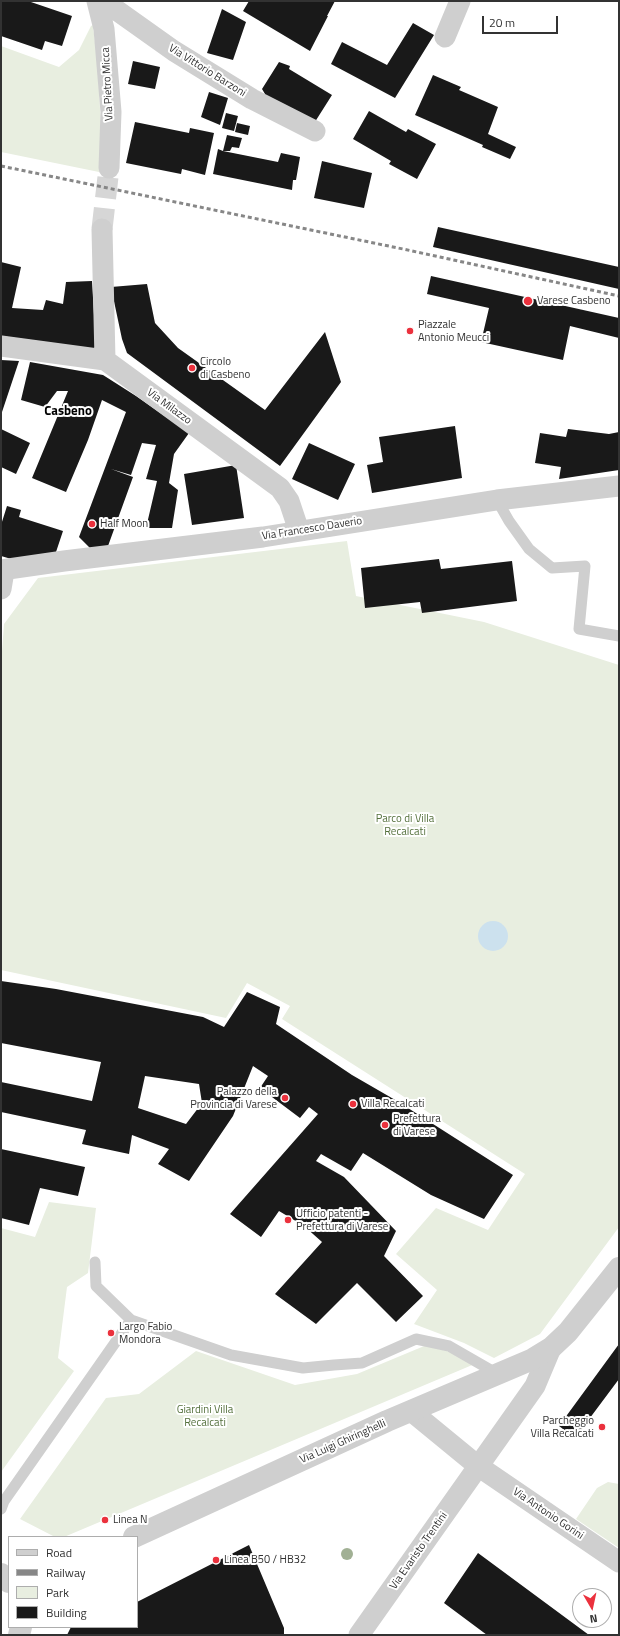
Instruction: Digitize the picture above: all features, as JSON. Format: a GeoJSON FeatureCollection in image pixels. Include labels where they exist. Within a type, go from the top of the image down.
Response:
{"type":"FeatureCollection","features":[{"type":"Feature","properties":{"kind":"street","name":"Via Vittorio Barzoni"},"geometry":{"type":"LineString","coordinates":[[102,1],[174,51],[252,99],[315,132]]}},
{"type":"Feature","properties":{"kind":"street","name":"Via Pietro Micca"},"geometry":{"type":"LineString","coordinates":[[102,1],[110,112],[109,168]]}},
{"type":"Feature","properties":{"kind":"street"},"geometry":{"type":"LineString","coordinates":[[445,37],[460,1]]}},
{"type":"Feature","properties":{"kind":"street"},"geometry":{"type":"LineString","coordinates":[[102,229],[105,360]]}},
{"type":"Feature","properties":{"kind":"street","name":"Via Milazzo"},"geometry":{"type":"LineString","coordinates":[[1,346],[105,360],[280,488],[289,501],[299,531]]}},
{"type":"Feature","properties":{"kind":"street","name":"Via Francesco Daverio"},"geometry":{"type":"LineString","coordinates":[[2,577],[64,561],[263,537],[497,500],[619,486]]}},
{"type":"Feature","properties":{"kind":"street"},"geometry":{"type":"LineString","coordinates":[[551,1348],[568,1332],[619,1268]]}},
{"type":"Feature","properties":{"kind":"street","name":"Via Luigi Ghiringhelli"},"geometry":{"type":"LineString","coordinates":[[136,1536],[411,1411],[533,1359],[551,1348]]}},
{"type":"Feature","properties":{"kind":"street","name":"Via Evaristo Trentini"},"geometry":{"type":"LineString","coordinates":[[359,1635],[535,1386],[551,1348]]}},
{"type":"Feature","properties":{"kind":"street","name":"Via Antonio Gorini"},"geometry":{"type":"LineString","coordinates":[[411,1411],[478,1466],[619,1562]]}},
{"type":"Feature","properties":{"kind":"lane"},"geometry":{"type":"LineString","coordinates":[[497,500],[509,522],[529,549],[552,568],[585,566],[579,629],[619,636]]}},
{"type":"Feature","properties":{"kind":"lane"},"geometry":{"type":"LineString","coordinates":[[95,1262],[96,1286],[131,1320],[231,1355],[303,1368],[362,1363],[416,1339],[449,1346],[489,1369]]}},
{"type":"Feature","properties":{"kind":"lane"},"geometry":{"type":"LineString","coordinates":[[1,1509],[4,1501],[131,1320]]}},
{"type":"Feature","properties":{"kind":"green space"},"geometry":{"type":"Polygon","coordinates":[[[93,25],[98,70],[101,128],[99,172],[1,152],[1,46],[59,67],[79,50],[91,26],[93,25]]]}},
{"type":"Feature","properties":{"kind":"green space","name":"Parco di Villa Recalcati"},"geometry":{"type":"Polygon","coordinates":[[[347,541],[356,596],[484,622],[619,665],[619,1227],[540,1334],[494,1358],[464,1343],[414,1324],[437,1290],[396,1254],[436,1208],[488,1230],[525,1174],[282,1019],[290,1006],[247,983],[226,1018],[1,970],[1,665],[4,624],[38,578],[347,541]]]}},
{"type":"Feature","properties":{"kind":"green space"},"geometry":{"type":"Polygon","coordinates":[[[49,1202],[96,1208],[88,1273],[67,1287],[58,1358],[74,1371],[1,1472],[1,1228],[35,1237],[49,1202]]]}},
{"type":"Feature","properties":{"kind":"green space","name":"Giardini Villa Recalcati"},"geometry":{"type":"Polygon","coordinates":[[[429,1344],[477,1363],[66,1536],[53,1536],[20,1519],[106,1398],[139,1394],[196,1351],[295,1385],[357,1374],[429,1344]]]}},
{"type":"Feature","properties":{"kind":"green space"},"geometry":{"type":"Polygon","coordinates":[[[608,1482],[619,1484],[619,1548],[576,1519],[597,1488],[608,1482]]]}},
{"type":"Feature","properties":{"kind":"water"},"geometry":{"type":"Polygon","coordinates":[[[493,921],[499,922],[507,930],[507,942],[499,950],[493,951],[487,950],[479,942],[478,936],[479,930],[487,922],[493,921]]]}},
{"type":"Feature","properties":{"kind":"building"},"geometry":{"type":"Polygon","coordinates":[[[1,1],[28,1],[72,16],[62,46],[45,41],[42,50],[1,36],[1,1]]]}},
{"type":"Feature","properties":{"kind":"building"},"geometry":{"type":"Polygon","coordinates":[[[249,1],[335,1],[310,51],[243,11],[249,1]]]}},
{"type":"Feature","properties":{"kind":"building"},"geometry":{"type":"Polygon","coordinates":[[[222,9],[246,22],[233,60],[207,53],[222,9]]]}},
{"type":"Feature","properties":{"kind":"building"},"geometry":{"type":"Polygon","coordinates":[[[413,23],[434,35],[395,98],[331,64],[342,42],[387,65],[413,23]]]}},
{"type":"Feature","properties":{"kind":"building"},"geometry":{"type":"Polygon","coordinates":[[[133,61],[160,67],[155,89],[128,84],[133,61]]]}},
{"type":"Feature","properties":{"kind":"building"},"geometry":{"type":"Polygon","coordinates":[[[279,62],[290,66],[289,69],[332,95],[313,125],[263,99],[265,94],[262,89],[279,62]]]}},
{"type":"Feature","properties":{"kind":"building"},"geometry":{"type":"Polygon","coordinates":[[[433,75],[461,87],[459,90],[498,107],[488,134],[516,147],[510,159],[482,147],[483,145],[415,115],[433,75]]]}},
{"type":"Feature","properties":{"kind":"building"},"geometry":{"type":"Polygon","coordinates":[[[209,92],[228,98],[220,125],[201,117],[209,92]]]}},
{"type":"Feature","properties":{"kind":"building"},"geometry":{"type":"Polygon","coordinates":[[[369,111],[406,132],[408,129],[436,144],[417,179],[389,164],[391,161],[353,139],[369,111]]]}},
{"type":"Feature","properties":{"kind":"building"},"geometry":{"type":"Polygon","coordinates":[[[226,113],[238,116],[234,131],[222,128],[226,113]]]}},
{"type":"Feature","properties":{"kind":"building"},"geometry":{"type":"Polygon","coordinates":[[[135,122],[189,133],[190,128],[214,133],[205,175],[182,169],[181,174],[126,163],[135,122]]]}},
{"type":"Feature","properties":{"kind":"building"},"geometry":{"type":"Polygon","coordinates":[[[237,123],[250,126],[248,135],[235,132],[237,123]]]}},
{"type":"Feature","properties":{"kind":"building"},"geometry":{"type":"Polygon","coordinates":[[[227,135],[242,138],[239,148],[232,147],[230,151],[223,151],[227,135]]]}},
{"type":"Feature","properties":{"kind":"building"},"geometry":{"type":"Polygon","coordinates":[[[218,149],[278,162],[281,153],[300,157],[296,180],[293,180],[292,190],[213,174],[218,149]]]}},
{"type":"Feature","properties":{"kind":"building"},"geometry":{"type":"Polygon","coordinates":[[[322,161],[372,173],[364,208],[314,198],[322,161]]]}},
{"type":"Feature","properties":{"kind":"building"},"geometry":{"type":"Polygon","coordinates":[[[438,227],[619,267],[619,289],[433,247],[438,227]]]}},
{"type":"Feature","properties":{"kind":"building"},"geometry":{"type":"Polygon","coordinates":[[[1,262],[21,267],[12,308],[43,310],[46,300],[63,304],[66,282],[92,281],[96,349],[1,336],[1,262]]]}},
{"type":"Feature","properties":{"kind":"building"},"geometry":{"type":"Polygon","coordinates":[[[431,276],[619,318],[619,338],[570,326],[563,360],[481,342],[489,308],[427,294],[431,276]]]}},
{"type":"Feature","properties":{"kind":"building"},"geometry":{"type":"Polygon","coordinates":[[[147,284],[155,323],[178,348],[265,410],[325,332],[341,382],[280,466],[127,353],[122,339],[111,287],[147,284]]]}},
{"type":"Feature","properties":{"kind":"building"},"geometry":{"type":"Polygon","coordinates":[[[1,360],[19,361],[1,415],[1,360]]]}},
{"type":"Feature","properties":{"kind":"building"},"geometry":{"type":"Polygon","coordinates":[[[30,362],[103,375],[189,433],[174,454],[169,483],[178,490],[172,528],[146,528],[157,481],[146,479],[156,445],[142,443],[131,475],[111,469],[133,477],[108,546],[91,549],[79,537],[126,412],[102,400],[88,440],[66,492],[32,478],[68,391],[57,391],[45,407],[21,400],[30,362]]]}},
{"type":"Feature","properties":{"kind":"building"},"geometry":{"type":"Polygon","coordinates":[[[455,426],[462,478],[372,493],[367,465],[383,462],[379,437],[455,426]]]}},
{"type":"Feature","properties":{"kind":"building"},"geometry":{"type":"Polygon","coordinates":[[[1,429],[30,443],[16,474],[1,467],[1,429]]]}},
{"type":"Feature","properties":{"kind":"building"},"geometry":{"type":"Polygon","coordinates":[[[568,429],[609,434],[619,432],[619,470],[559,479],[561,467],[535,463],[540,433],[566,437],[568,429]]]}},
{"type":"Feature","properties":{"kind":"building"},"geometry":{"type":"Polygon","coordinates":[[[309,443],[355,464],[338,500],[292,479],[309,443]]]}},
{"type":"Feature","properties":{"kind":"building"},"geometry":{"type":"Polygon","coordinates":[[[236,465],[244,518],[192,525],[184,474],[236,465]]]}},
{"type":"Feature","properties":{"kind":"building"},"geometry":{"type":"Polygon","coordinates":[[[7,506],[21,510],[19,517],[63,531],[54,558],[25,563],[1,556],[1,525],[7,506]]]}},
{"type":"Feature","properties":{"kind":"building"},"geometry":{"type":"Polygon","coordinates":[[[439,559],[441,569],[512,561],[517,601],[422,613],[420,602],[365,608],[361,568],[439,559]]]}},
{"type":"Feature","properties":{"kind":"building"},"geometry":{"type":"Polygon","coordinates":[[[1,981],[56,989],[203,1017],[224,1027],[247,992],[280,1007],[276,1024],[352,1075],[397,1101],[513,1175],[484,1219],[431,1195],[363,1153],[351,1171],[321,1154],[316,1161],[344,1177],[396,1231],[384,1256],[423,1296],[396,1322],[357,1283],[316,1324],[275,1294],[322,1242],[304,1226],[279,1211],[261,1237],[230,1214],[318,1114],[309,1107],[300,1118],[260,1088],[268,1076],[253,1066],[233,1116],[189,1181],[158,1164],[169,1149],[132,1135],[129,1154],[82,1144],[86,1130],[1,1112],[1,1082],[92,1101],[101,1062],[1,1043],[1,981]],[[145,1076],[138,1108],[186,1124],[202,1103],[199,1084],[145,1076]]]}},
{"type":"Feature","properties":{"kind":"building"},"geometry":{"type":"Polygon","coordinates":[[[1,1149],[85,1167],[78,1196],[40,1188],[29,1225],[1,1218],[1,1149]]]}},
{"type":"Feature","properties":{"kind":"building"},"geometry":{"type":"Polygon","coordinates":[[[619,1344],[619,1379],[575,1438],[559,1426],[619,1344]]]}},
{"type":"Feature","properties":{"kind":"building"},"geometry":{"type":"Polygon","coordinates":[[[249,1545],[284,1628],[284,1635],[67,1635],[70,1628],[138,1628],[138,1601],[249,1545]]]}},
{"type":"Feature","properties":{"kind":"building"},"geometry":{"type":"Polygon","coordinates":[[[478,1553],[572,1622],[572,1628],[580,1628],[589,1635],[487,1635],[444,1603],[478,1553]]]}},
{"type":"Feature","properties":{"kind":"tunnel"},"geometry":{"type":"LineString","coordinates":[[102,229],[109,168]]}},
{"type":"Feature","properties":{"kind":"railway"},"geometry":{"type":"LineString","coordinates":[[1,166],[403,249],[619,296]]}},
{"type":"Feature","properties":{"kind":"place","name":"Varese Casbeno"},"geometry":{"type":"Point","coordinates":[528,301]}},
{"type":"Feature","properties":{"kind":"place","name":"Piazzale Antonio Meucci"},"geometry":{"type":"Point","coordinates":[410,331]}},
{"type":"Feature","properties":{"kind":"place","name":"Circolo di Casbeno"},"geometry":{"type":"Point","coordinates":[192,368]}},
{"type":"Feature","properties":{"kind":"place","name":"Half Moon"},"geometry":{"type":"Point","coordinates":[92,524]}},
{"type":"Feature","properties":{"kind":"place","name":"Palazzo della Provincia di Varese"},"geometry":{"type":"Point","coordinates":[285,1098]}},
{"type":"Feature","properties":{"kind":"place","name":"Villa Recalcati"},"geometry":{"type":"Point","coordinates":[353,1104]}},
{"type":"Feature","properties":{"kind":"place","name":"Prefettura di Varese"},"geometry":{"type":"Point","coordinates":[385,1125]}},
{"type":"Feature","properties":{"kind":"place","name":"Ufficio patenti - Prefettura di Varese"},"geometry":{"type":"Point","coordinates":[288,1220]}},
{"type":"Feature","properties":{"kind":"place","name":"Largo Fabio Mondora"},"geometry":{"type":"Point","coordinates":[111,1333]}},
{"type":"Feature","properties":{"kind":"place","name":"Parcheggio Villa Recalcati"},"geometry":{"type":"Point","coordinates":[602,1427]}},
{"type":"Feature","properties":{"kind":"place","name":"Linea N"},"geometry":{"type":"Point","coordinates":[105,1520]}},
{"type":"Feature","properties":{"kind":"place","name":"Linea B50 / HB32"},"geometry":{"type":"Point","coordinates":[216,1560]}},
{"type":"Feature","properties":{"kind":"district","name":"Casbeno"},"geometry":{"type":"Point","coordinates":[68,412]}}]}
